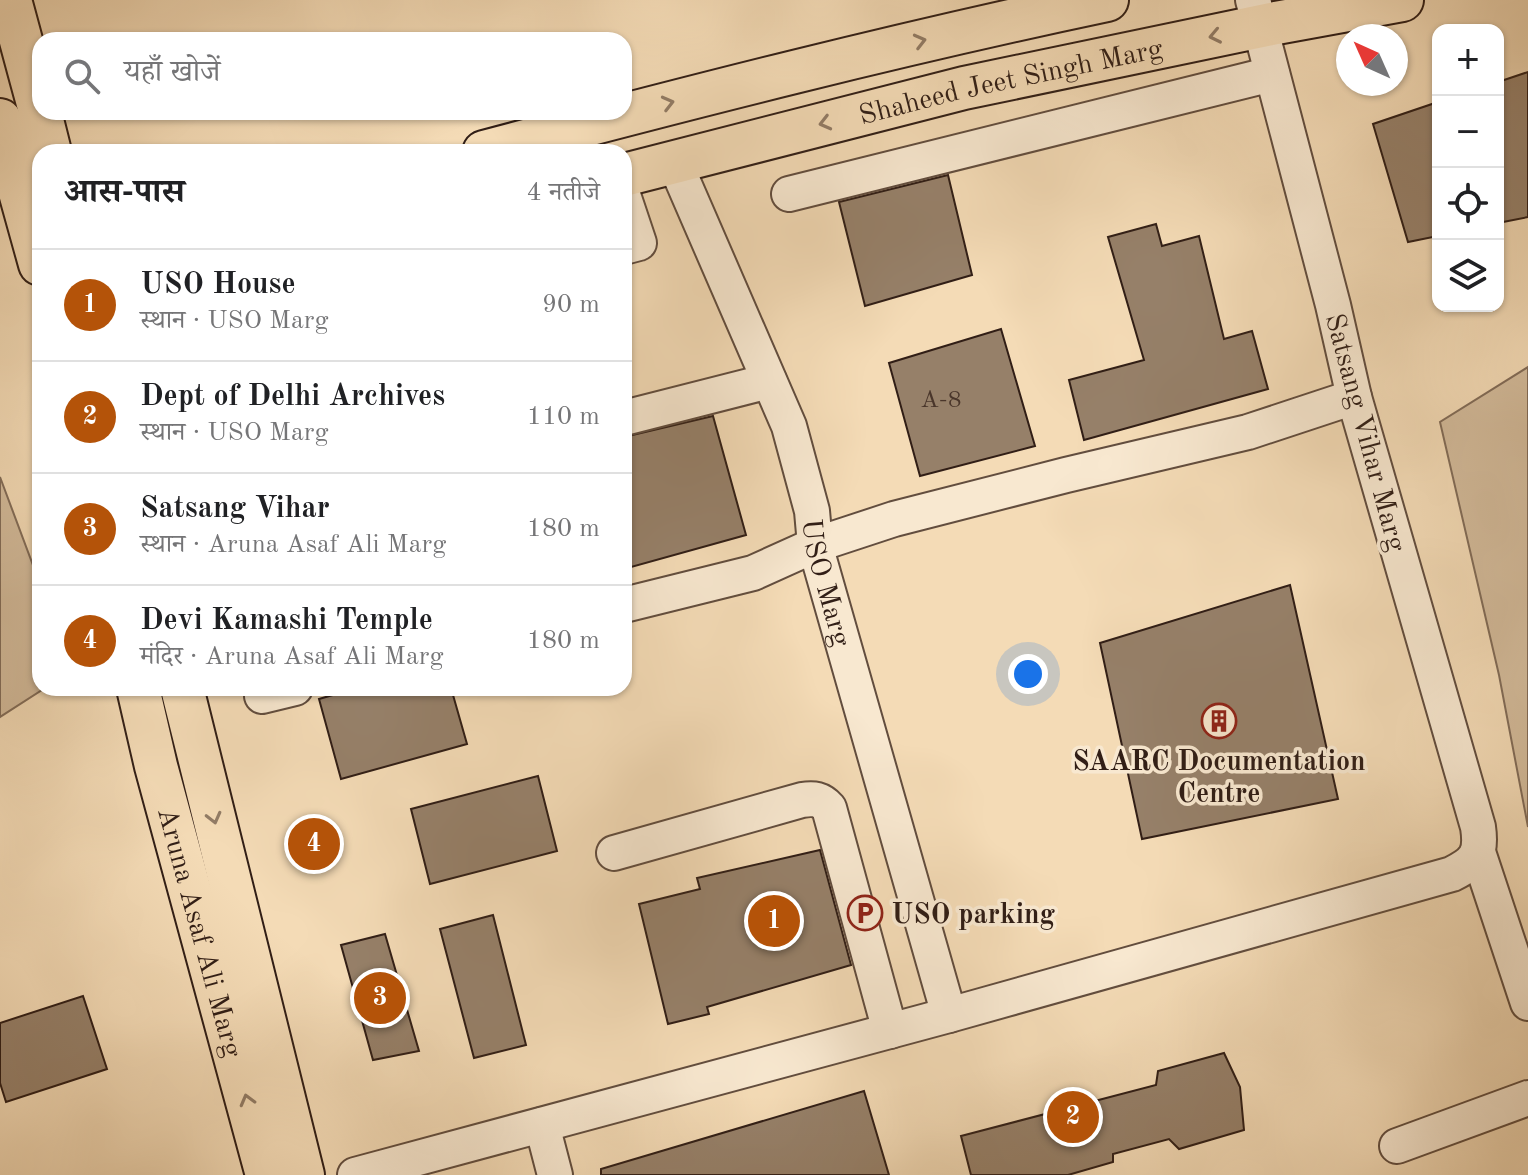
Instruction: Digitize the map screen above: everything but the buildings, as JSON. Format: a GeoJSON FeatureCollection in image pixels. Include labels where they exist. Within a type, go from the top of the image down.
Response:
{"type":"FeatureCollection","features":[{"type":"Feature","properties":{"kind":"main road"},"geometry":{"type":"LineString","coordinates":[[10,0],[32,78]]}},
{"type":"Feature","properties":{"kind":"main road","name":"Shaheed Jeet Singh Marg"},"geometry":{"type":"LineString","coordinates":[[632,112],[951,33],[1107,0]]}},
{"type":"Feature","properties":{"kind":"main road","name":"Shaheed Jeet Singh Marg"},"geometry":{"type":"LineString","coordinates":[[632,173],[1256,13],[1402,0]]}},
{"type":"Feature","properties":{"kind":"main road"},"geometry":{"type":"LineString","coordinates":[[0,120],[32,235]]}},
{"type":"Feature","properties":{"kind":"main road","name":"Shaheed Jeet Singh Marg"},"geometry":{"type":"LineString","coordinates":[[514,144],[604,120]]}},
{"type":"Feature","properties":{"kind":"main road","name":"Aruna Asaf Ali Marg"},"geometry":{"type":"LineString","coordinates":[[140,696],[267,1175]]}},
{"type":"Feature","properties":{"kind":"main road","name":"Aruna Asaf Ali Marg"},"geometry":{"type":"LineString","coordinates":[[184,696],[303,1175]]}},
{"type":"Feature","properties":{"kind":"street","name":"Satsang Vihar Marg"},"geometry":{"type":"LineString","coordinates":[[1256,13],[1333,305],[1354,397],[1478,827],[1480,841],[1475,858],[1528,1003]]}},
{"type":"Feature","properties":{"kind":"street"},"geometry":{"type":"LineString","coordinates":[[789,194],[1272,74]]}},
{"type":"Feature","properties":{"kind":"street","name":"USO Marg"},"geometry":{"type":"LineString","coordinates":[[674,161],[789,426],[812,511],[815,545],[949,1015]]}},
{"type":"Feature","properties":{"kind":"street"},"geometry":{"type":"LineString","coordinates":[[632,222],[639,243],[632,245]]}},
{"type":"Feature","properties":{"kind":"street"},"geometry":{"type":"LineString","coordinates":[[632,416],[769,381]]}},
{"type":"Feature","properties":{"kind":"street"},"geometry":{"type":"LineString","coordinates":[[632,603],[753,573],[815,545],[894,519],[1248,432],[1354,397]]}},
{"type":"Feature","properties":{"kind":"street"},"geometry":{"type":"LineString","coordinates":[[156,766],[199,755]]}},
{"type":"Feature","properties":{"kind":"street"},"geometry":{"type":"LineString","coordinates":[[614,853],[802,800],[812,798],[822,801],[829,808],[890,1031]]}},
{"type":"Feature","properties":{"kind":"street"},"geometry":{"type":"LineString","coordinates":[[355,1175],[949,1015],[1452,874],[1475,858]]}},
{"type":"Feature","properties":{"kind":"street"},"geometry":{"type":"LineString","coordinates":[[1397,1146],[1528,1098]]}},
{"type":"Feature","properties":{"kind":"street"},"geometry":{"type":"LineString","coordinates":[[542,1125],[555,1175]]}},
{"type":"Feature","properties":{"kind":"shaded area"},"geometry":{"type":"Polygon","coordinates":[[[1528,367],[1528,827],[1499,675],[1440,422],[1528,367]]]}},
{"type":"Feature","properties":{"kind":"shaded area"},"geometry":{"type":"Polygon","coordinates":[[[0,477],[32,563],[33,696],[0,717],[0,477]]]}},
{"type":"Feature","properties":{"kind":"place","name":"SAARC Documentation Centre"},"geometry":{"type":"Point","coordinates":[1219,721]}},
{"type":"Feature","properties":{"kind":"place","name":"Devi Kamashi Temple"},"geometry":{"type":"Point","coordinates":[314,844]}},
{"type":"Feature","properties":{"kind":"place","name":"USO parking"},"geometry":{"type":"Point","coordinates":[865,913]}},
{"type":"Feature","properties":{"kind":"place","name":"USO House"},"geometry":{"type":"Point","coordinates":[774,921]}},
{"type":"Feature","properties":{"kind":"place","name":"Satsang Vihar"},"geometry":{"type":"Point","coordinates":[380,998]}},
{"type":"Feature","properties":{"kind":"place","name":"Dept of Delhi Archives"},"geometry":{"type":"Point","coordinates":[1073,1117]}}]}
